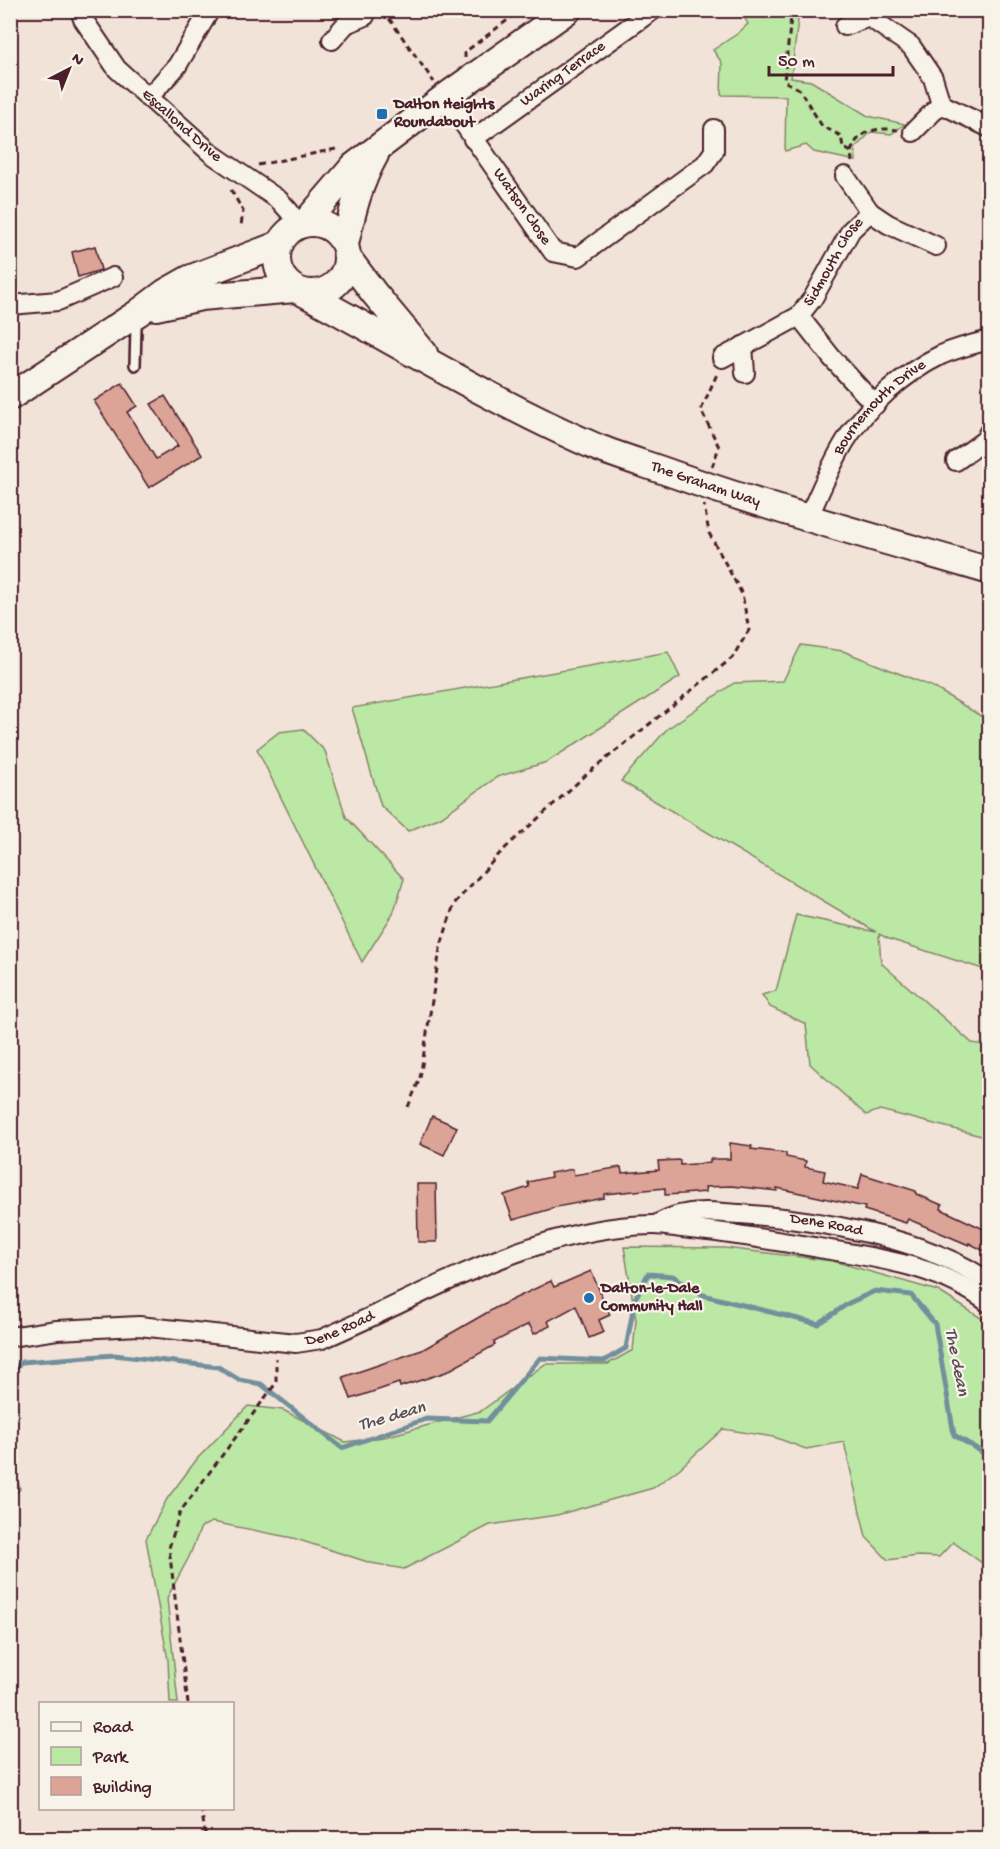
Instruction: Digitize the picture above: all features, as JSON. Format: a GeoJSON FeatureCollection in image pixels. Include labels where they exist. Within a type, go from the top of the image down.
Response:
{"type":"FeatureCollection","features":[{"type":"Feature","properties":{"kind":"main road"},"geometry":{"type":"LineString","coordinates":[[299,291],[285,281],[278,270],[276,258],[278,245],[286,233],[302,224],[354,166],[445,97],[568,10]]}},
{"type":"Feature","properties":{"kind":"main road"},"geometry":{"type":"LineString","coordinates":[[136,315],[170,302],[201,297],[299,291],[313,293],[327,290],[338,282],[345,270],[352,211],[364,174],[378,150]]}},
{"type":"Feature","properties":{"kind":"main road"},"geometry":{"type":"LineString","coordinates":[[302,224],[318,223],[329,227],[338,234],[346,250]]}},
{"type":"Feature","properties":{"kind":"main road"},"geometry":{"type":"LineString","coordinates":[[10,397],[136,315],[166,292],[189,279],[278,245]]}},
{"type":"Feature","properties":{"kind":"main road","name":"The Graham Way"},"geometry":{"type":"LineString","coordinates":[[346,250],[374,293],[434,364]]}},
{"type":"Feature","properties":{"kind":"main road","name":"The Graham Way"},"geometry":{"type":"LineString","coordinates":[[299,291],[434,364],[474,389],[704,495],[808,518],[990,571]]}},
{"type":"Feature","properties":{"kind":"street","name":"Escallond Drive"},"geometry":{"type":"LineString","coordinates":[[80,10],[83,19],[117,69],[212,154],[279,200],[302,224]]}},
{"type":"Feature","properties":{"kind":"street"},"geometry":{"type":"LineString","coordinates":[[148,98],[177,66],[210,10]]}},
{"type":"Feature","properties":{"kind":"street","name":"Waring Terrace"},"geometry":{"type":"LineString","coordinates":[[473,139],[653,10]]}},
{"type":"Feature","properties":{"kind":"street"},"geometry":{"type":"LineString","coordinates":[[332,40],[340,17],[374,13]]}},
{"type":"Feature","properties":{"kind":"street"},"geometry":{"type":"LineString","coordinates":[[845,26],[871,14],[912,46],[933,78],[941,104],[990,128]]}},
{"type":"Feature","properties":{"kind":"street","name":"Watson Close"},"geometry":{"type":"LineString","coordinates":[[445,97],[553,252],[578,257],[705,164],[714,151],[714,129]]}},
{"type":"Feature","properties":{"kind":"street"},"geometry":{"type":"LineString","coordinates":[[913,132],[941,104]]}},
{"type":"Feature","properties":{"kind":"street","name":"Sidmouth Close"},"geometry":{"type":"LineString","coordinates":[[845,176],[870,212],[888,224],[937,246]]}},
{"type":"Feature","properties":{"kind":"street","name":"Sidmouth Close"},"geometry":{"type":"LineString","coordinates":[[722,358],[799,316],[813,298],[850,230],[870,212]]}},
{"type":"Feature","properties":{"kind":"street"},"geometry":{"type":"LineString","coordinates":[[10,305],[58,301],[113,277]]}},
{"type":"Feature","properties":{"kind":"street","name":"Sidmouth Close"},"geometry":{"type":"LineString","coordinates":[[799,316],[832,358],[875,405]]}},
{"type":"Feature","properties":{"kind":"street","name":"Bournemouth Drive"},"geometry":{"type":"LineString","coordinates":[[808,518],[846,440],[894,386],[940,356],[962,347],[990,340]]}},
{"type":"Feature","properties":{"kind":"street"},"geometry":{"type":"LineString","coordinates":[[743,346],[745,373]]}},
{"type":"Feature","properties":{"kind":"street"},"geometry":{"type":"LineString","coordinates":[[956,461],[988,437]]}},
{"type":"Feature","properties":{"kind":"street","name":"Dene Road"},"geometry":{"type":"LineString","coordinates":[[655,1225],[686,1213],[709,1213],[765,1216],[856,1230],[908,1245],[959,1274],[990,1283]]}},
{"type":"Feature","properties":{"kind":"street","name":"Dene Road"},"geometry":{"type":"LineString","coordinates":[[10,1337],[57,1330],[139,1326],[296,1343],[322,1339],[509,1255],[546,1242],[598,1229],[655,1225],[724,1233],[885,1259],[933,1273],[959,1274],[990,1304]]}},
{"type":"Feature","properties":{"kind":"lane"},"geometry":{"type":"LineString","coordinates":[[135,365],[136,315]]}},
{"type":"Feature","properties":{"kind":"lane"},"geometry":{"type":"LineString","coordinates":[[902,1264],[908,1245]]}},
{"type":"Feature","properties":{"kind":"path"},"geometry":{"type":"LineString","coordinates":[[793,10],[784,81],[799,89],[822,126],[841,136],[843,147],[851,152]]}},
{"type":"Feature","properties":{"kind":"path"},"geometry":{"type":"LineString","coordinates":[[374,13],[445,97]]}},
{"type":"Feature","properties":{"kind":"path"},"geometry":{"type":"LineString","coordinates":[[845,176],[852,169],[851,152],[854,143],[871,129],[899,130],[903,128],[913,132]]}},
{"type":"Feature","properties":{"kind":"path"},"geometry":{"type":"LineString","coordinates":[[234,169],[336,149]]}},
{"type":"Feature","properties":{"kind":"path"},"geometry":{"type":"LineString","coordinates":[[408,1107],[420,1078],[440,949],[454,904],[502,850],[587,774],[732,658],[749,630],[742,594],[709,533],[704,495],[719,447],[701,410],[720,368],[722,358]]}},
{"type":"Feature","properties":{"kind":"path"},"geometry":{"type":"LineString","coordinates":[[188,1702],[169,1548],[180,1512],[276,1383],[276,1364]]}},
{"type":"Feature","properties":{"kind":"path"},"geometry":{"type":"LineString","coordinates":[[201,1810],[206,1839]]}},
{"type":"Feature","properties":{"kind":"green space"},"geometry":{"type":"Polygon","coordinates":[[[747,11],[799,11],[791,78],[811,81],[868,116],[905,124],[891,134],[871,132],[855,148],[856,161],[814,152],[806,145],[785,151],[786,96],[721,95],[722,63],[713,50],[748,24],[743,15],[747,11]]]}},
{"type":"Feature","properties":{"kind":"green space"},"geometry":{"type":"Polygon","coordinates":[[[801,645],[843,651],[933,687],[989,721],[989,971],[879,934],[881,963],[972,1043],[989,1046],[989,1138],[880,1110],[866,1115],[810,1064],[806,1024],[770,1007],[762,995],[776,991],[796,915],[876,932],[621,781],[667,729],[734,683],[783,681],[801,645]]]}},
{"type":"Feature","properties":{"kind":"green space"},"geometry":{"type":"Polygon","coordinates":[[[668,652],[680,677],[547,762],[497,777],[441,817],[408,831],[381,806],[352,708],[668,652]]]}},
{"type":"Feature","properties":{"kind":"green space"},"geometry":{"type":"Polygon","coordinates":[[[303,729],[325,751],[346,817],[404,879],[393,914],[362,962],[257,749],[279,732],[303,729]]]}},
{"type":"Feature","properties":{"kind":"green space"},"geometry":{"type":"Polygon","coordinates":[[[624,1247],[725,1248],[833,1261],[938,1291],[989,1323],[989,1369],[984,1383],[990,1387],[989,1568],[953,1542],[939,1557],[918,1556],[888,1560],[866,1537],[844,1442],[806,1449],[774,1437],[723,1429],[679,1469],[653,1488],[557,1515],[490,1525],[404,1569],[371,1563],[293,1538],[212,1522],[201,1527],[189,1557],[167,1598],[178,1702],[170,1702],[168,1660],[146,1539],[167,1499],[197,1459],[248,1406],[283,1410],[345,1442],[384,1437],[481,1411],[545,1364],[608,1364],[633,1350],[636,1320],[624,1247]]]}},
{"type":"Feature","properties":{"kind":"green space"},"geometry":{"type":"Polygon","coordinates":[[[11,1469],[15,1470],[20,1489],[11,1499],[11,1469]]]}},
{"type":"Feature","properties":{"kind":"green space"},"geometry":{"type":"Polygon","coordinates":[[[989,1675],[990,1756],[982,1736],[989,1675]]]}},
{"type":"Feature","properties":{"kind":"building"},"geometry":{"type":"Polygon","coordinates":[[[95,246],[101,270],[78,277],[72,252],[95,246]]]}},
{"type":"Feature","properties":{"kind":"building"},"geometry":{"type":"Polygon","coordinates":[[[122,383],[137,406],[127,412],[156,459],[178,446],[151,404],[165,396],[202,455],[149,488],[94,401],[122,383]]]}},
{"type":"Feature","properties":{"kind":"building"},"geometry":{"type":"Polygon","coordinates":[[[432,1116],[457,1127],[444,1155],[420,1144],[432,1116]]]}},
{"type":"Feature","properties":{"kind":"building"},"geometry":{"type":"Polygon","coordinates":[[[730,1143],[752,1146],[751,1149],[786,1153],[786,1157],[806,1161],[805,1167],[825,1171],[823,1181],[858,1189],[862,1174],[916,1191],[916,1194],[942,1205],[941,1209],[990,1232],[990,1254],[969,1243],[969,1245],[908,1219],[906,1223],[864,1210],[865,1207],[777,1188],[777,1191],[731,1186],[705,1187],[706,1192],[665,1195],[665,1188],[604,1194],[604,1198],[551,1208],[513,1220],[504,1195],[529,1187],[528,1182],[551,1177],[550,1173],[573,1169],[574,1175],[621,1167],[622,1173],[659,1170],[658,1161],[680,1160],[680,1165],[710,1163],[710,1159],[730,1159],[730,1143]]]}},
{"type":"Feature","properties":{"kind":"building"},"geometry":{"type":"Polygon","coordinates":[[[417,1184],[436,1184],[437,1242],[418,1242],[417,1184]]]}},
{"type":"Feature","properties":{"kind":"building"},"geometry":{"type":"Polygon","coordinates":[[[591,1271],[610,1315],[599,1320],[604,1332],[589,1338],[576,1306],[548,1321],[550,1326],[534,1334],[529,1324],[494,1342],[495,1345],[446,1372],[400,1387],[399,1383],[351,1399],[343,1377],[422,1350],[495,1308],[551,1281],[554,1287],[591,1271]]]}},
{"type":"Feature","properties":{"kind":"waterway","name":"The dean"},"geometry":{"type":"LineString","coordinates":[[10,1373],[22,1362],[114,1355],[218,1367],[239,1380],[261,1384],[342,1448],[426,1419],[487,1421],[540,1358],[604,1361],[626,1348],[635,1299],[648,1274],[673,1276],[703,1295],[818,1324],[849,1303],[875,1291],[911,1295],[935,1324],[954,1435],[990,1457]]}},
{"type":"Feature","properties":{"kind":"place","name":"Dalton Heights Roundabout"},"geometry":{"type":"Point","coordinates":[382,114]}},
{"type":"Feature","properties":{"kind":"place","name":"Dalton-le-Dale Community Hall"},"geometry":{"type":"Point","coordinates":[589,1298]}}]}
